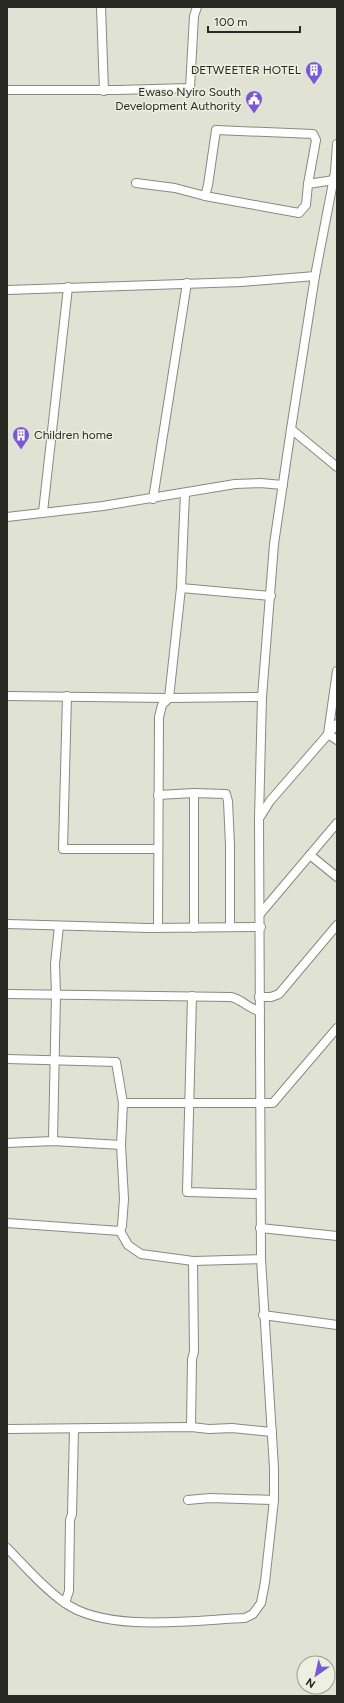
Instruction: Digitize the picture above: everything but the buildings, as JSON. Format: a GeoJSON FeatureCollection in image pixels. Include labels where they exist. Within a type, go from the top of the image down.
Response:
{"type":"FeatureCollection","features":[{"type":"Feature","properties":{"kind":"street"},"geometry":{"type":"LineString","coordinates":[[101,7],[104,90]]}},
{"type":"Feature","properties":{"kind":"street"},"geometry":{"type":"LineString","coordinates":[[7,90],[190,88],[194,16],[197,7]]}},
{"type":"Feature","properties":{"kind":"street"},"geometry":{"type":"LineString","coordinates":[[136,183],[175,188],[205,196],[299,213],[306,205],[308,184],[316,140],[313,134],[216,130],[205,196]]}},
{"type":"Feature","properties":{"kind":"street"},"geometry":{"type":"LineString","coordinates":[[7,1548],[65,1603],[80,1612],[124,1622],[166,1622],[245,1618],[253,1614],[261,1603],[266,1582],[274,1500],[274,1468],[263,1315],[260,1228],[259,818],[262,697],[274,544],[316,276],[334,180],[337,144]]}},
{"type":"Feature","properties":{"kind":"street"},"geometry":{"type":"LineString","coordinates":[[308,184],[334,180]]}},
{"type":"Feature","properties":{"kind":"street"},"geometry":{"type":"LineString","coordinates":[[7,290],[241,282],[316,276]]}},
{"type":"Feature","properties":{"kind":"street"},"geometry":{"type":"LineString","coordinates":[[153,499],[187,283]]}},
{"type":"Feature","properties":{"kind":"street"},"geometry":{"type":"LineString","coordinates":[[43,512],[68,287]]}},
{"type":"Feature","properties":{"kind":"street"},"geometry":{"type":"LineString","coordinates":[[291,429],[337,467]]}},
{"type":"Feature","properties":{"kind":"street"},"geometry":{"type":"LineString","coordinates":[[7,517],[153,499],[235,484],[260,483],[284,485]]}},
{"type":"Feature","properties":{"kind":"street"},"geometry":{"type":"LineString","coordinates":[[169,698],[181,588],[185,493]]}},
{"type":"Feature","properties":{"kind":"street"},"geometry":{"type":"LineString","coordinates":[[181,588],[271,596]]}},
{"type":"Feature","properties":{"kind":"street"},"geometry":{"type":"LineString","coordinates":[[328,734],[337,671]]}},
{"type":"Feature","properties":{"kind":"street"},"geometry":{"type":"LineString","coordinates":[[7,696],[169,698],[262,697]]}},
{"type":"Feature","properties":{"kind":"street"},"geometry":{"type":"LineString","coordinates":[[67,696],[63,849],[158,849]]}},
{"type":"Feature","properties":{"kind":"street"},"geometry":{"type":"LineString","coordinates":[[158,928],[158,795],[160,710],[164,701],[169,698]]}},
{"type":"Feature","properties":{"kind":"street"},"geometry":{"type":"LineString","coordinates":[[259,818],[270,801],[337,724]]}},
{"type":"Feature","properties":{"kind":"street"},"geometry":{"type":"LineString","coordinates":[[328,734],[337,740]]}},
{"type":"Feature","properties":{"kind":"street"},"geometry":{"type":"LineString","coordinates":[[158,795],[194,793],[226,794],[228,801],[230,845],[230,927]]}},
{"type":"Feature","properties":{"kind":"street"},"geometry":{"type":"LineString","coordinates":[[194,793],[194,928]]}},
{"type":"Feature","properties":{"kind":"street"},"geometry":{"type":"LineString","coordinates":[[260,914],[337,823]]}},
{"type":"Feature","properties":{"kind":"street"},"geometry":{"type":"LineString","coordinates":[[310,855],[337,877]]}},
{"type":"Feature","properties":{"kind":"street"},"geometry":{"type":"LineString","coordinates":[[7,924],[158,928],[260,927]]}},
{"type":"Feature","properties":{"kind":"street"},"geometry":{"type":"LineString","coordinates":[[53,1141],[56,994],[55,964],[58,926]]}},
{"type":"Feature","properties":{"kind":"street"},"geometry":{"type":"LineString","coordinates":[[260,997],[271,997],[279,994],[337,926]]}},
{"type":"Feature","properties":{"kind":"street"},"geometry":{"type":"LineString","coordinates":[[7,994],[192,996],[237,998],[247,1006],[260,1011]]}},
{"type":"Feature","properties":{"kind":"street"},"geometry":{"type":"LineString","coordinates":[[192,996],[187,1192],[260,1194]]}},
{"type":"Feature","properties":{"kind":"street"},"geometry":{"type":"LineString","coordinates":[[123,1103],[270,1104],[277,1100],[337,1028]]}},
{"type":"Feature","properties":{"kind":"street"},"geometry":{"type":"LineString","coordinates":[[7,1059],[116,1062],[123,1103],[122,1145],[124,1199],[122,1226],[120,1231]]}},
{"type":"Feature","properties":{"kind":"street"},"geometry":{"type":"LineString","coordinates":[[7,1143],[53,1141],[122,1145]]}},
{"type":"Feature","properties":{"kind":"street"},"geometry":{"type":"LineString","coordinates":[[7,1223],[120,1231]]}},
{"type":"Feature","properties":{"kind":"street"},"geometry":{"type":"LineString","coordinates":[[260,1228],[337,1236]]}},
{"type":"Feature","properties":{"kind":"street"},"geometry":{"type":"LineString","coordinates":[[120,1231],[128,1244],[141,1254],[193,1261],[261,1259]]}},
{"type":"Feature","properties":{"kind":"street"},"geometry":{"type":"LineString","coordinates":[[191,1427],[192,1359],[194,1345],[193,1261]]}},
{"type":"Feature","properties":{"kind":"street"},"geometry":{"type":"LineString","coordinates":[[263,1315],[337,1325]]}},
{"type":"Feature","properties":{"kind":"street"},"geometry":{"type":"LineString","coordinates":[[7,1429],[191,1427],[209,1429],[232,1428],[272,1432]]}},
{"type":"Feature","properties":{"kind":"street"},"geometry":{"type":"LineString","coordinates":[[65,1603],[69,1591],[74,1428]]}},
{"type":"Feature","properties":{"kind":"street"},"geometry":{"type":"LineString","coordinates":[[188,1500],[210,1498],[274,1500]]}},
{"type":"Feature","properties":{"kind":"place","name":"DETWEETER HOTEL"},"geometry":{"type":"Point","coordinates":[314,85]}},
{"type":"Feature","properties":{"kind":"place","name":"Ewaso Nyiro South Development Authority"},"geometry":{"type":"Point","coordinates":[254,114]}},
{"type":"Feature","properties":{"kind":"place","name":"Children home"},"geometry":{"type":"Point","coordinates":[21,450]}}]}
